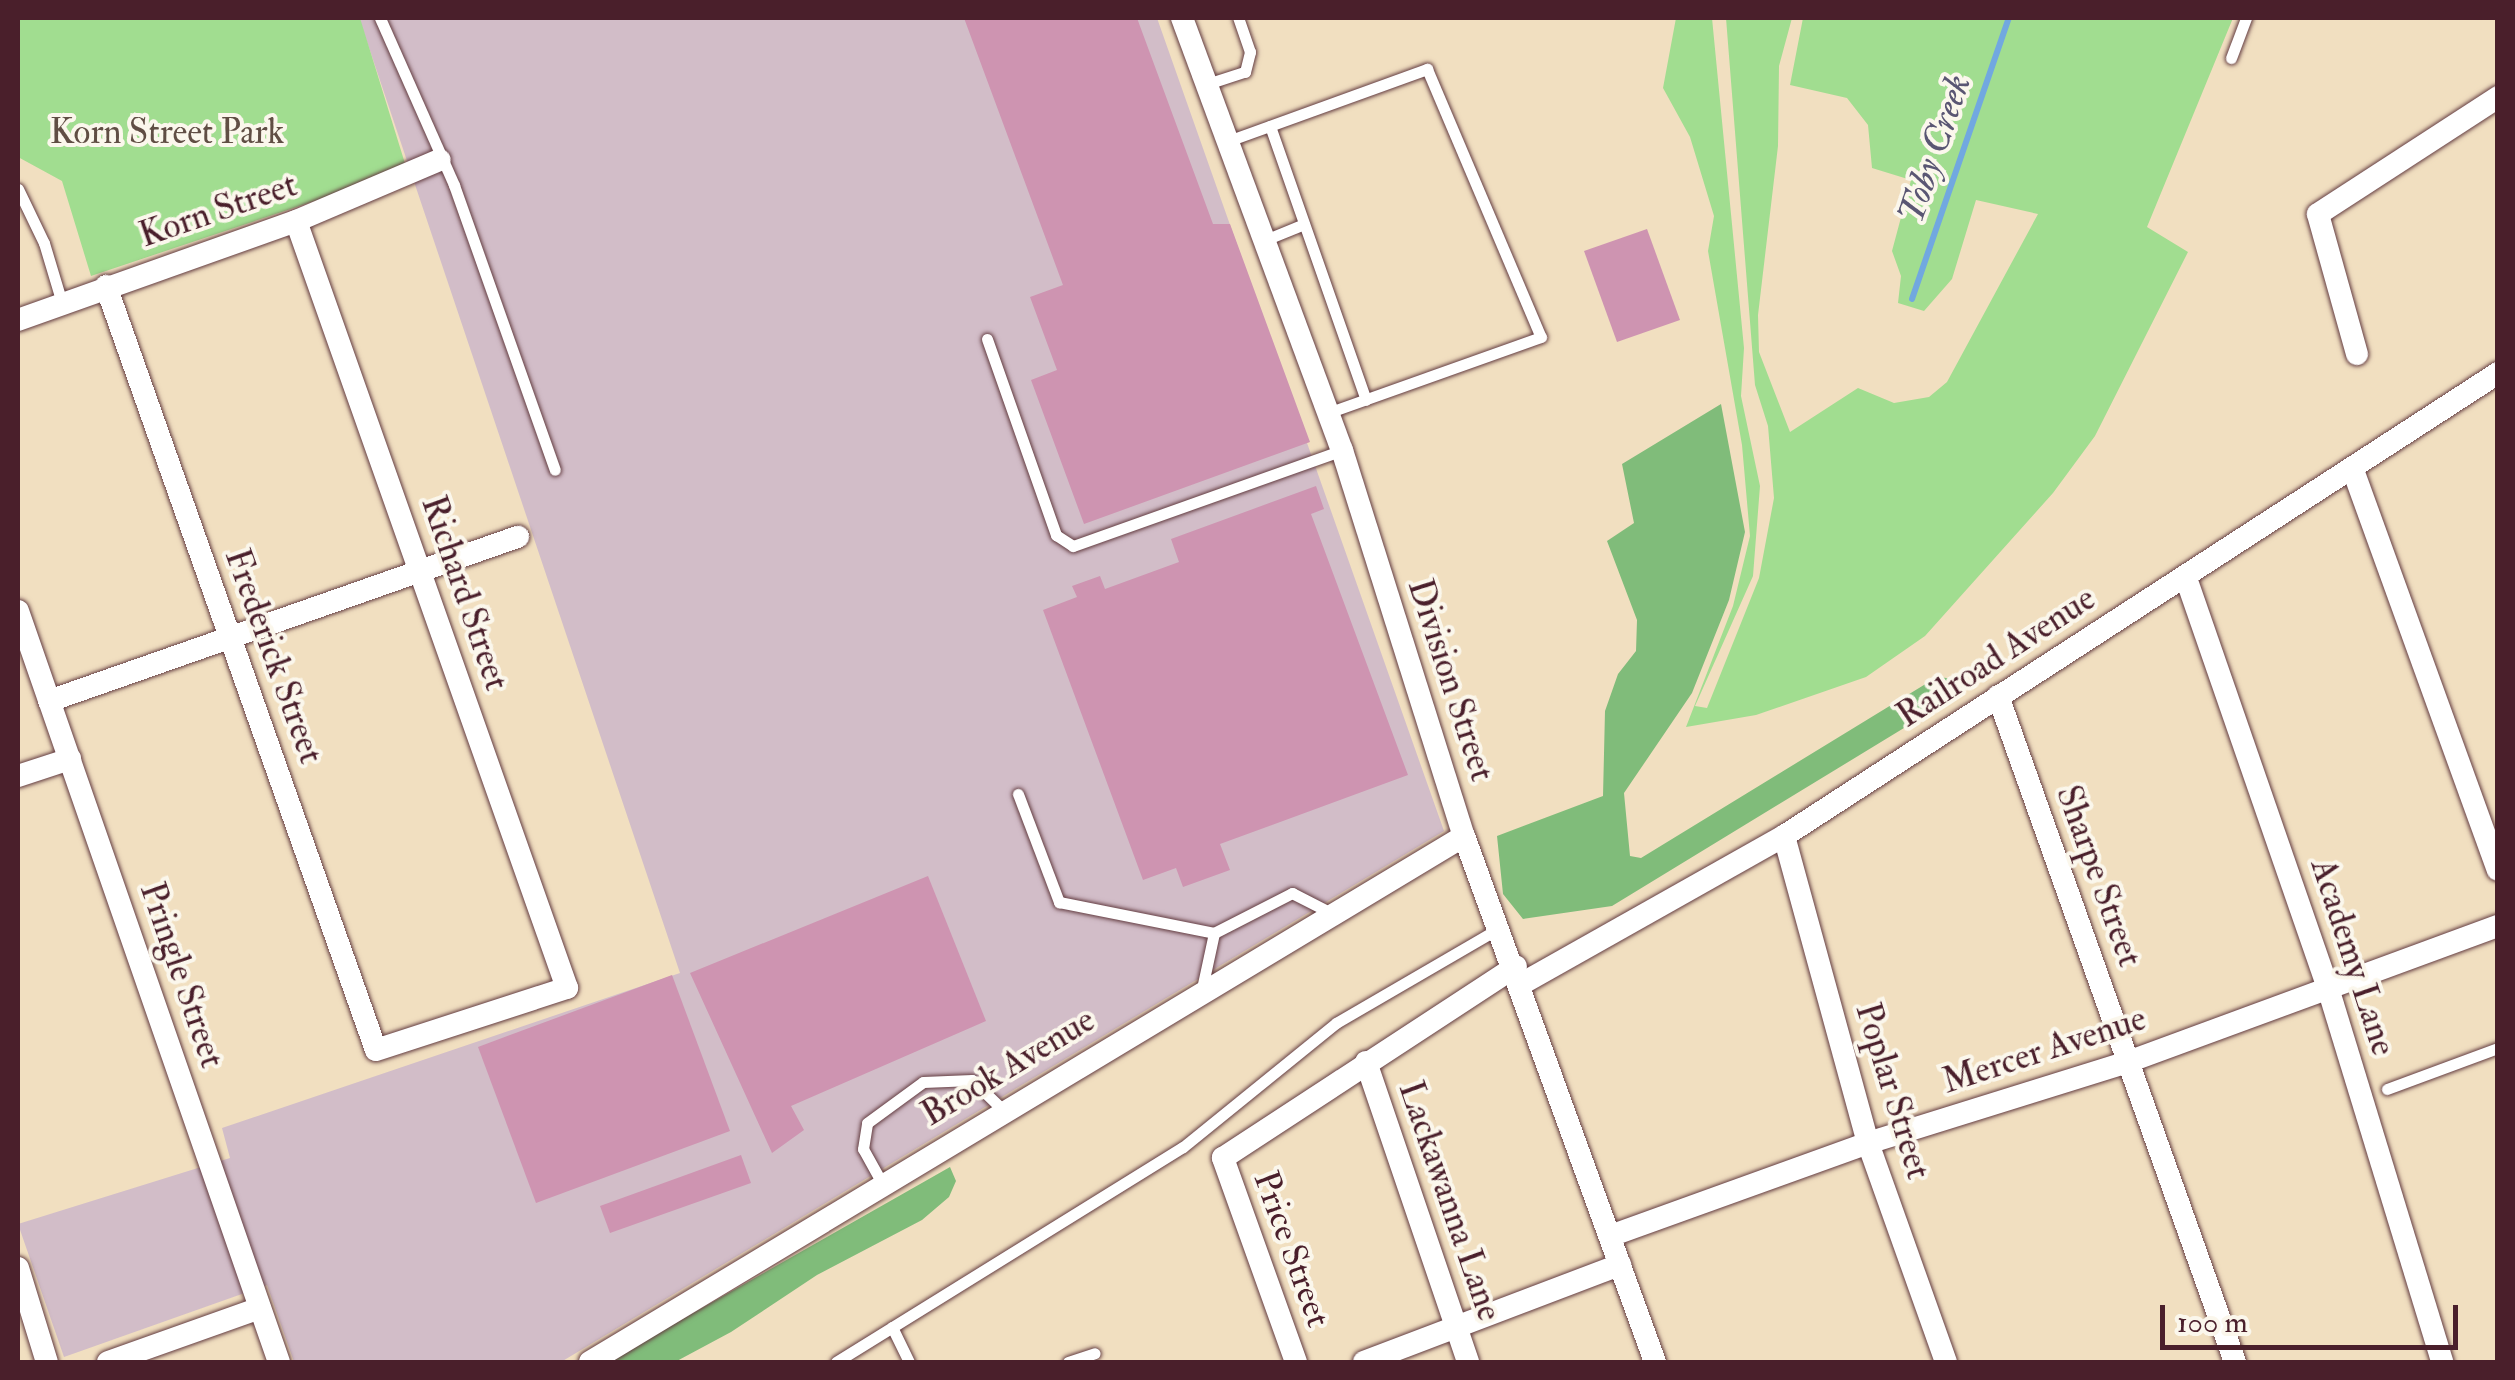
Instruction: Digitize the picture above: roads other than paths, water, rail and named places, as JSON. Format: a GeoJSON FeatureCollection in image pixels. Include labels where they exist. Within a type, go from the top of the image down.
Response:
{"type":"FeatureCollection","features":[{"type":"Feature","properties":{"kind":"street","name":"Division Street"},"geometry":{"type":"LineString","coordinates":[[1182,18],[1342,450],[1464,836],[1519,974],[1655,1362]]}},
{"type":"Feature","properties":{"kind":"street"},"geometry":{"type":"LineString","coordinates":[[2357,354],[2318,214],[2498,97]]}},
{"type":"Feature","properties":{"kind":"street","name":"Korn Street"},"geometry":{"type":"LineString","coordinates":[[18,320],[296,221],[440,160]]}},
{"type":"Feature","properties":{"kind":"street","name":"Richard Street"},"geometry":{"type":"LineString","coordinates":[[296,221],[567,988],[376,1050]]}},
{"type":"Feature","properties":{"kind":"street","name":"Frederick Street"},"geometry":{"type":"LineString","coordinates":[[106,286],[376,1050]]}},
{"type":"Feature","properties":{"kind":"street","name":"Railroad Avenue"},"geometry":{"type":"LineString","coordinates":[[1223,1158],[1366,1062],[1519,974],[1784,836],[2353,470],[2498,372]]}},
{"type":"Feature","properties":{"kind":"street"},"geometry":{"type":"LineString","coordinates":[[2353,470],[2498,870]]}},
{"type":"Feature","properties":{"kind":"street"},"geometry":{"type":"LineString","coordinates":[[49,701],[229,634],[518,536]]}},
{"type":"Feature","properties":{"kind":"street","name":"Academy Lane"},"geometry":{"type":"LineString","coordinates":[[2186,578],[2328,988],[2442,1362]]}},
{"type":"Feature","properties":{"kind":"street","name":"Pringle Street"},"geometry":{"type":"LineString","coordinates":[[18,612],[279,1362]]}},
{"type":"Feature","properties":{"kind":"street","name":"Sharpe Street"},"geometry":{"type":"LineString","coordinates":[[1998,696],[2235,1362]]}},
{"type":"Feature","properties":{"kind":"street"},"geometry":{"type":"LineString","coordinates":[[18,776],[70,759]]}},
{"type":"Feature","properties":{"kind":"street","name":"Brook Avenue"},"geometry":{"type":"LineString","coordinates":[[590,1362],[1464,836]]}},
{"type":"Feature","properties":{"kind":"street","name":"Poplar Street"},"geometry":{"type":"LineString","coordinates":[[1784,836],[1868,1143],[1946,1362]]}},
{"type":"Feature","properties":{"kind":"street","name":"Mercer Avenue"},"geometry":{"type":"LineString","coordinates":[[1610,1236],[1868,1143],[2128,1062],[2498,926]]}},
{"type":"Feature","properties":{"kind":"street","name":"Lackawanna Lane"},"geometry":{"type":"LineString","coordinates":[[1366,1062],[1468,1362]]}},
{"type":"Feature","properties":{"kind":"street","name":"Price Street"},"geometry":{"type":"LineString","coordinates":[[1223,1158],[1296,1362]]}},
{"type":"Feature","properties":{"kind":"street"},"geometry":{"type":"LineString","coordinates":[[1364,1362],[1620,1264]]}},
{"type":"Feature","properties":{"kind":"street"},"geometry":{"type":"LineString","coordinates":[[18,1268],[47,1362]]}},
{"type":"Feature","properties":{"kind":"street"},"geometry":{"type":"LineString","coordinates":[[118,1361],[260,1308]]}},
{"type":"Feature","properties":{"kind":"lane"},"geometry":{"type":"LineString","coordinates":[[380,18],[440,160],[554,470]]}},
{"type":"Feature","properties":{"kind":"lane"},"geometry":{"type":"LineString","coordinates":[[1207,84],[1245,72],[1250,52],[1238,18]]}},
{"type":"Feature","properties":{"kind":"lane"},"geometry":{"type":"LineString","coordinates":[[2231,58],[2246,18]]}},
{"type":"Feature","properties":{"kind":"lane"},"geometry":{"type":"LineString","coordinates":[[1228,141],[1426,70],[1541,337],[1328,413]]}},
{"type":"Feature","properties":{"kind":"lane"},"geometry":{"type":"LineString","coordinates":[[1270,126],[1366,400]]}},
{"type":"Feature","properties":{"kind":"lane"},"geometry":{"type":"LineString","coordinates":[[18,189],[44,242],[62,303]]}},
{"type":"Feature","properties":{"kind":"lane"},"geometry":{"type":"LineString","coordinates":[[1264,240],[1304,224]]}},
{"type":"Feature","properties":{"kind":"lane"},"geometry":{"type":"LineString","coordinates":[[987,338],[1056,535],[1073,546],[1342,450]]}},
{"type":"Feature","properties":{"kind":"lane"},"geometry":{"type":"LineString","coordinates":[[1018,794],[1059,902],[1214,934],[1292,894],[1334,914]]}},
{"type":"Feature","properties":{"kind":"lane"},"geometry":{"type":"LineString","coordinates":[[836,1362],[1183,1147],[1336,1022],[1500,927]]}},
{"type":"Feature","properties":{"kind":"lane"},"geometry":{"type":"LineString","coordinates":[[1201,993],[1214,934]]}},
{"type":"Feature","properties":{"kind":"lane"},"geometry":{"type":"LineString","coordinates":[[2387,1090],[2498,1048]]}},
{"type":"Feature","properties":{"kind":"lane"},"geometry":{"type":"LineString","coordinates":[[882,1183],[862,1149],[867,1123],[923,1082],[972,1080],[1004,1110]]}},
{"type":"Feature","properties":{"kind":"lane"},"geometry":{"type":"LineString","coordinates":[[892,1327],[909,1362]]}},
{"type":"Feature","properties":{"kind":"lane"},"geometry":{"type":"LineString","coordinates":[[1068,1362],[1095,1353]]}},
{"type":"Feature","properties":{"kind":"waterway","name":"Toby Creek"},"geometry":{"type":"LineString","coordinates":[[1912,299],[2009,18]]}},
{"type":"Feature","properties":{"kind":"park label","name":"Korn Street Park"},"geometry":{"type":"Point","coordinates":[167,132]}}]}
